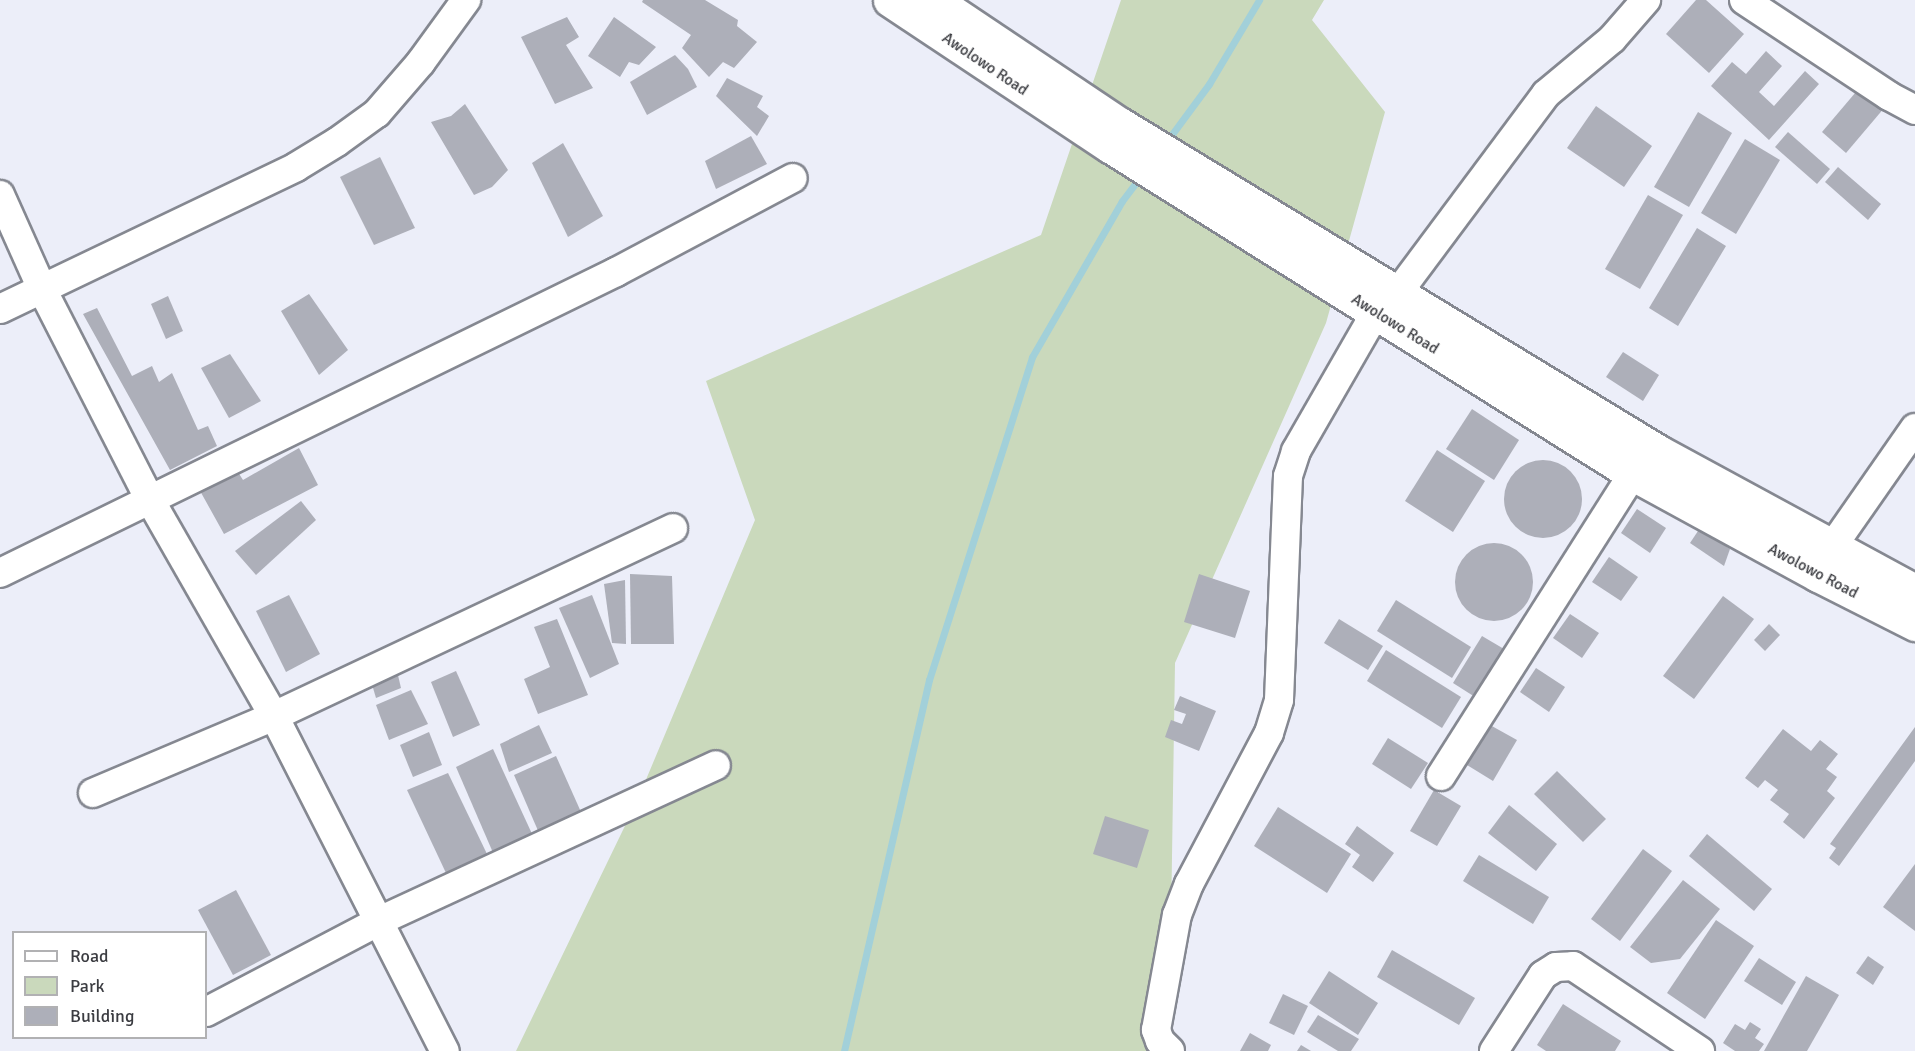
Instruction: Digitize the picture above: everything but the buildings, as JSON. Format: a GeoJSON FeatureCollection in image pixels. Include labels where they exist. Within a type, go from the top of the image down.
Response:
{"type":"FeatureCollection","features":[{"type":"Feature","properties":{"kind":"main road","name":"Awolowo Road"},"geometry":{"type":"LineString","coordinates":[[890,0],[1387,303],[1633,474],[1818,575],[1915,624]]}},
{"type":"Feature","properties":{"kind":"main road","name":"Awolowo Road"},"geometry":{"type":"LineString","coordinates":[[934,0],[1115,136]]}},
{"type":"Feature","properties":{"kind":"main road","name":"Awolowo Road"},"geometry":{"type":"LineString","coordinates":[[1387,303],[1915,591]]}},
{"type":"Feature","properties":{"kind":"street"},"geometry":{"type":"LineString","coordinates":[[0,309],[296,167],[337,142],[377,113],[421,62],[466,0]]}},
{"type":"Feature","properties":{"kind":"street"},"geometry":{"type":"LineString","coordinates":[[1170,1051],[1160,1041],[1156,1030],[1177,915],[1189,884],[1269,733],[1279,700],[1288,476],[1296,451],[1387,303],[1546,94],[1612,39],[1646,0]]}},
{"type":"Feature","properties":{"kind":"street"},"geometry":{"type":"LineString","coordinates":[[1744,0],[1889,96],[1915,110]]}},
{"type":"Feature","properties":{"kind":"street"},"geometry":{"type":"LineString","coordinates":[[0,573],[149,498],[616,272],[793,178]]}},
{"type":"Feature","properties":{"kind":"street"},"geometry":{"type":"LineString","coordinates":[[0,195],[42,289],[149,498],[274,716],[446,1051]]}},
{"type":"Feature","properties":{"kind":"street"},"geometry":{"type":"LineString","coordinates":[[1832,547],[1915,428]]}},
{"type":"Feature","properties":{"kind":"street"},"geometry":{"type":"LineString","coordinates":[[1441,776],[1633,474]]}},
{"type":"Feature","properties":{"kind":"street"},"geometry":{"type":"LineString","coordinates":[[93,793],[274,716],[673,528]]}},
{"type":"Feature","properties":{"kind":"street"},"geometry":{"type":"LineString","coordinates":[[207,1011],[379,921],[716,765]]}},
{"type":"Feature","properties":{"kind":"street"},"geometry":{"type":"LineString","coordinates":[[1494,1051],[1542,975],[1556,967],[1573,966],[1700,1051]]}},
{"type":"Feature","properties":{"kind":"green space"},"geometry":{"type":"Polygon","coordinates":[[[1121,0],[1324,0],[1312,20],[1385,112],[1326,323],[1175,663],[1169,1051],[516,1051],[637,801],[755,520],[706,381],[1041,235],[1121,0]]]}},
{"type":"Feature","properties":{"kind":"waterway"},"geometry":{"type":"LineString","coordinates":[[1167,141],[1209,84],[1259,0]]}},
{"type":"Feature","properties":{"kind":"waterway"},"geometry":{"type":"LineString","coordinates":[[844,1051],[929,680],[1032,357],[1122,201],[1140,177]]}}]}
